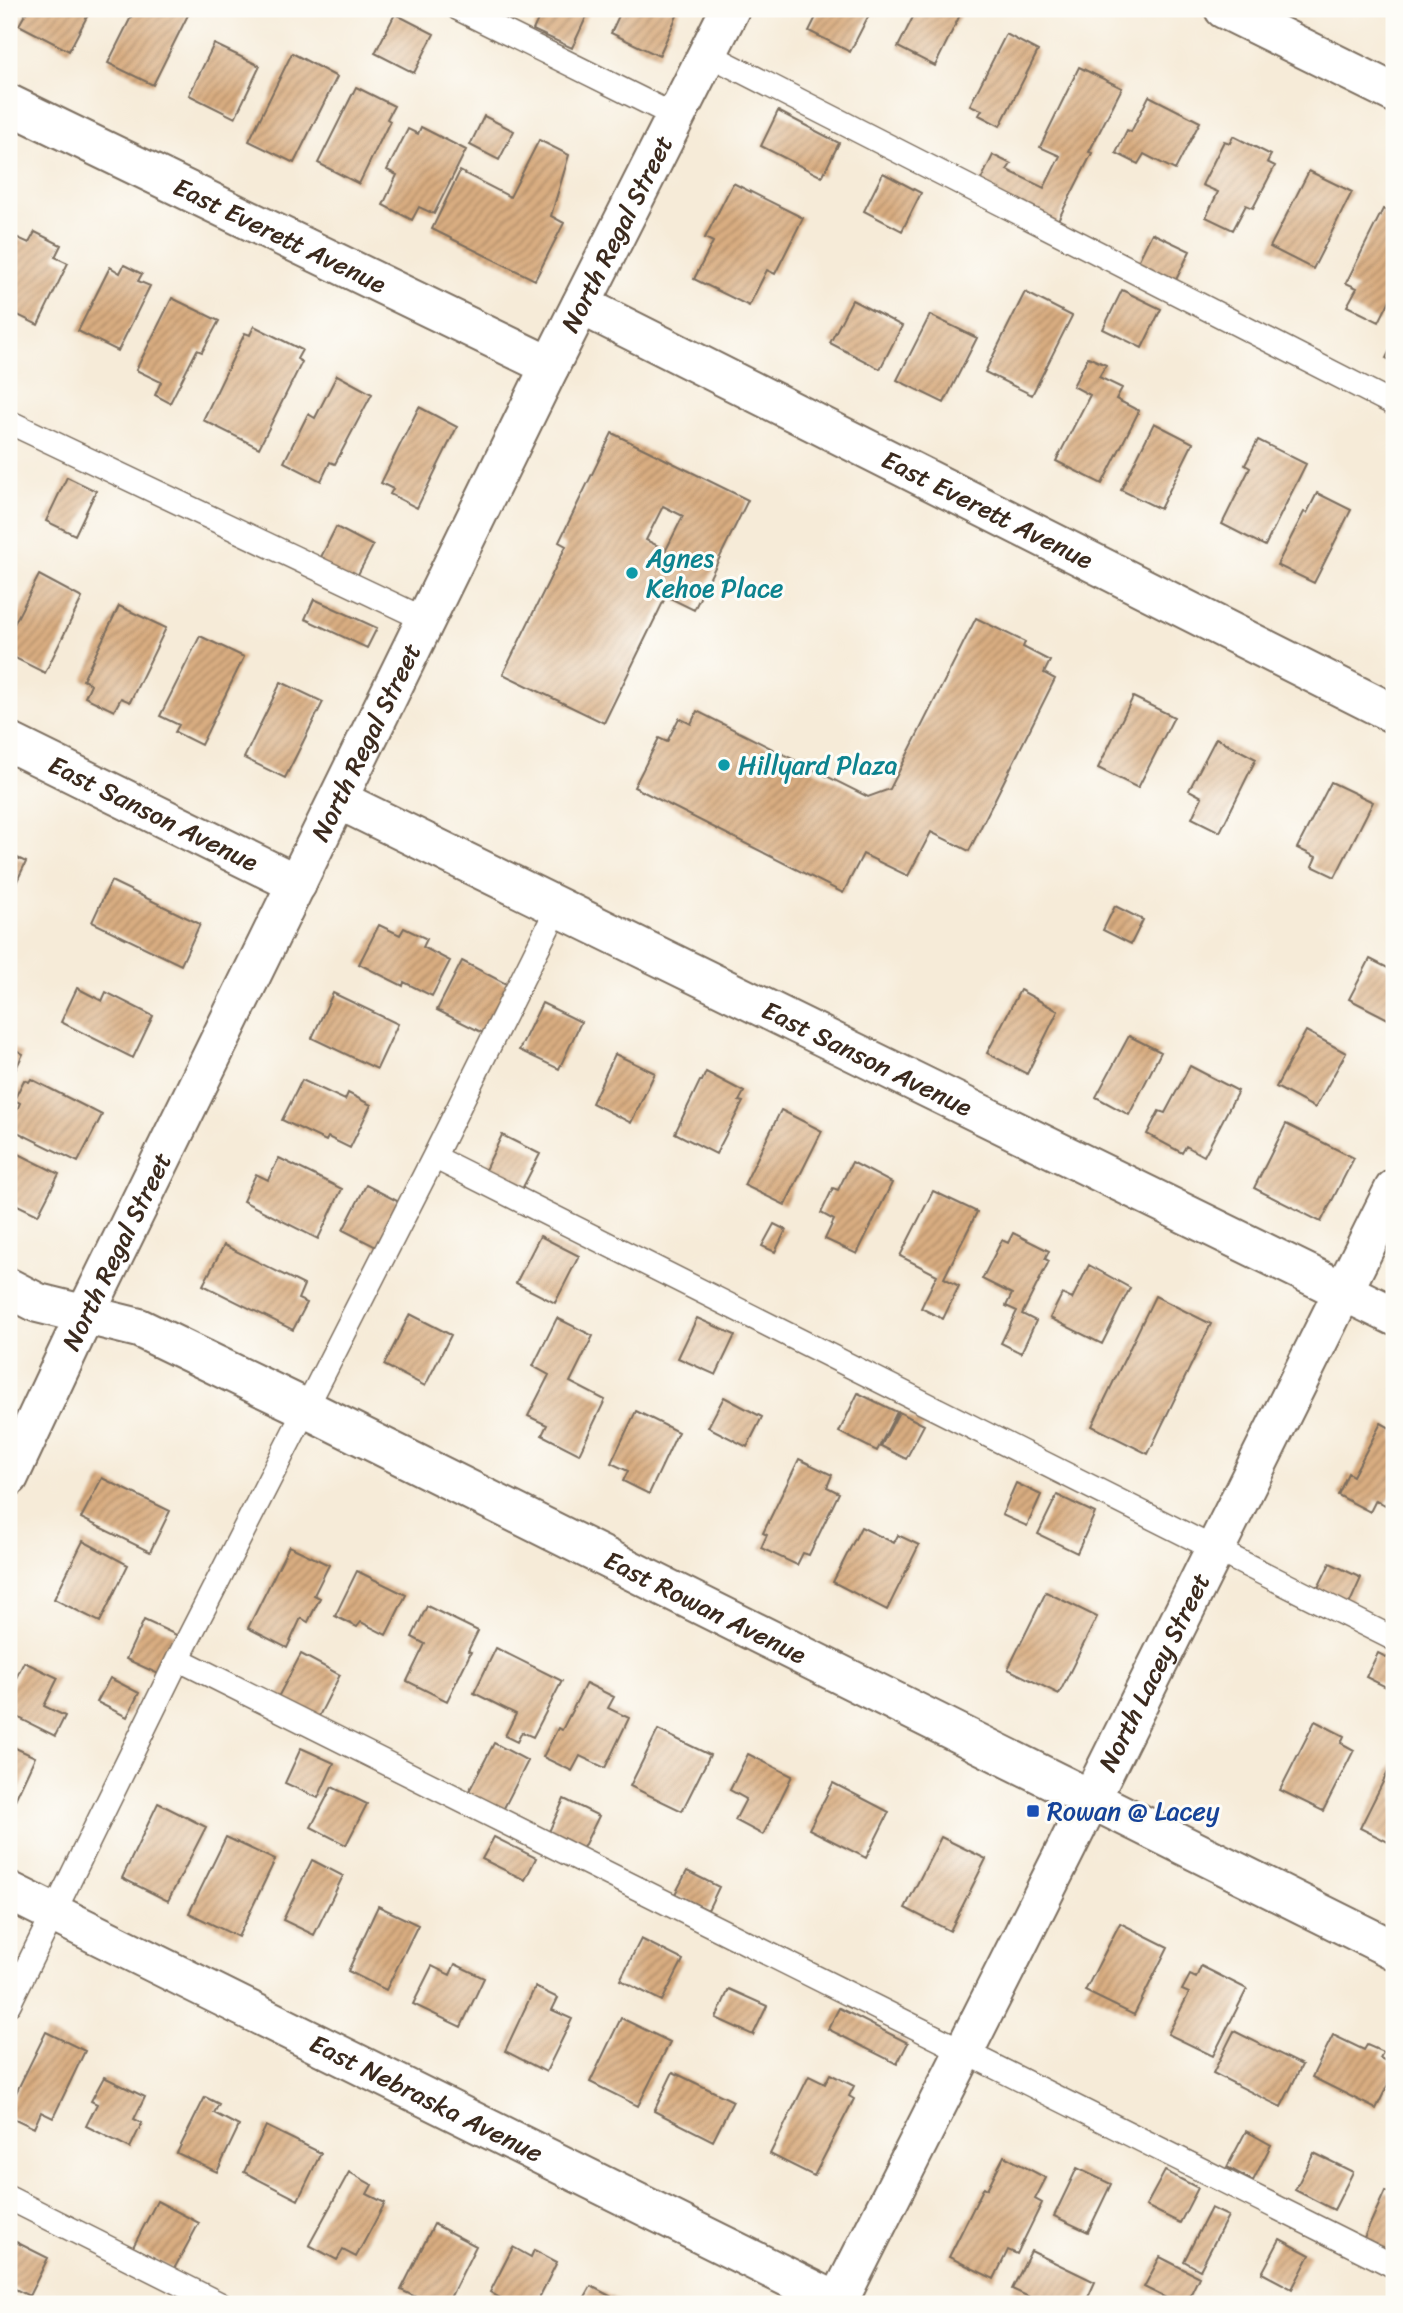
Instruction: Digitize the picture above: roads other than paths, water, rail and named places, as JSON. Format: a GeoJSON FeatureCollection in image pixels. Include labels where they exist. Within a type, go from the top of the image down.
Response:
{"type":"FeatureCollection","features":[{"type":"Feature","properties":{"kind":"street","name":"North Regal Street"},"geometry":{"type":"LineString","coordinates":[[9,1477],[85,1315],[550,366],[730,9]]}},
{"type":"Feature","properties":{"kind":"street"},"geometry":{"type":"LineString","coordinates":[[1224,9],[1394,93]]}},
{"type":"Feature","properties":{"kind":"street","name":"East Everett Avenue"},"geometry":{"type":"LineString","coordinates":[[9,104],[550,366]]}},
{"type":"Feature","properties":{"kind":"street","name":"East Everett Avenue"},"geometry":{"type":"LineString","coordinates":[[580,305],[1394,714]]}},
{"type":"Feature","properties":{"kind":"street","name":"East Sanson Avenue"},"geometry":{"type":"LineString","coordinates":[[9,742],[297,884]]}},
{"type":"Feature","properties":{"kind":"street","name":"East Sanson Avenue"},"geometry":{"type":"LineString","coordinates":[[339,800],[1394,1316]]}},
{"type":"Feature","properties":{"kind":"street","name":"North Lacey Street"},"geometry":{"type":"LineString","coordinates":[[839,2304],[1394,1189]]}},
{"type":"Feature","properties":{"kind":"street","name":"East Rowan Avenue"},"geometry":{"type":"LineString","coordinates":[[9,1288],[38,1303],[139,1328],[1394,1950]]}},
{"type":"Feature","properties":{"kind":"street","name":"East Nebraska Avenue"},"geometry":{"type":"LineString","coordinates":[[9,1891],[839,2304]]}},
{"type":"Feature","properties":{"kind":"lane"},"geometry":{"type":"LineString","coordinates":[[459,9],[677,117]]}},
{"type":"Feature","properties":{"kind":"lane"},"geometry":{"type":"LineString","coordinates":[[708,54],[1394,404]]}},
{"type":"Feature","properties":{"kind":"lane"},"geometry":{"type":"LineString","coordinates":[[9,422],[426,620]]}},
{"type":"Feature","properties":{"kind":"lane"},"geometry":{"type":"LineString","coordinates":[[9,2004],[178,1659],[558,907]]}},
{"type":"Feature","properties":{"kind":"lane"},"geometry":{"type":"LineString","coordinates":[[434,1157],[1394,1639]]}},
{"type":"Feature","properties":{"kind":"lane"},"geometry":{"type":"LineString","coordinates":[[178,1659],[1394,2266]]}},
{"type":"Feature","properties":{"kind":"lane"},"geometry":{"type":"LineString","coordinates":[[9,2198],[220,2304]]}},
{"type":"Feature","properties":{"kind":"place","name":"Agnes Kehoe Place"},"geometry":{"type":"Point","coordinates":[632,573]}},
{"type":"Feature","properties":{"kind":"place","name":"Hillyard Plaza"},"geometry":{"type":"Point","coordinates":[724,765]}},
{"type":"Feature","properties":{"kind":"place","name":"Rowan @ Lacey"},"geometry":{"type":"Point","coordinates":[1033,1811]}}]}
